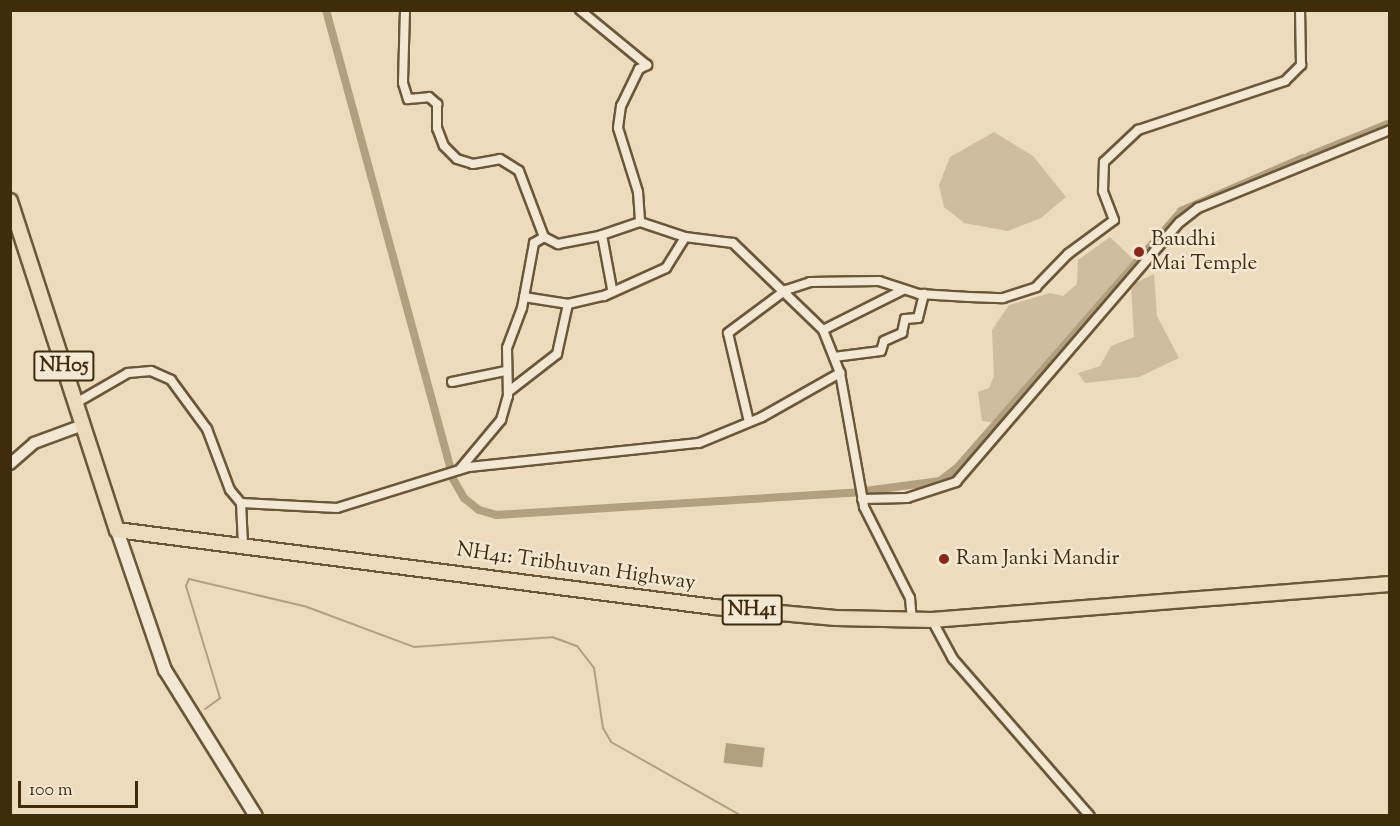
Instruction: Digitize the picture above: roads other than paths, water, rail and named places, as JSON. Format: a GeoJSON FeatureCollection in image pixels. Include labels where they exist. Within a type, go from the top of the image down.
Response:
{"type":"FeatureCollection","features":[{"type":"Feature","properties":{"kind":"highway","name":"NH05"},"geometry":{"type":"LineString","coordinates":[[10,201],[117,530]]}},
{"type":"Feature","properties":{"kind":"highway","name":"NH41: Tribhuvan Highway"},"geometry":{"type":"LineString","coordinates":[[117,530],[714,607],[912,621],[1389,584]]}},
{"type":"Feature","properties":{"kind":"main road","name":"NH05"},"geometry":{"type":"LineString","coordinates":[[117,530],[165,670],[256,816]]}},
{"type":"Feature","properties":{"kind":"street"},"geometry":{"type":"LineString","coordinates":[[405,10],[403,83],[408,99],[429,97],[437,104],[437,128],[444,146],[457,159],[473,164],[500,159],[519,171],[544,237],[558,244],[602,235],[640,222],[685,237],[733,243],[786,290],[823,330],[840,373],[862,499],[868,520],[910,598],[912,621]]}},
{"type":"Feature","properties":{"kind":"street"},"geometry":{"type":"LineString","coordinates":[[580,10],[647,65],[639,69],[621,106],[618,128],[638,192],[640,222]]}},
{"type":"Feature","properties":{"kind":"street"},"geometry":{"type":"LineString","coordinates":[[749,422],[728,333],[786,290],[810,282],[879,281],[903,290],[924,294],[1003,298],[1036,286],[1068,254],[1114,220],[1103,191],[1104,162],[1138,130],[1285,81],[1301,64],[1300,10]]}},
{"type":"Feature","properties":{"kind":"street"},"geometry":{"type":"LineString","coordinates":[[862,499],[931,494],[956,482],[1159,246],[1198,208],[1389,130]]}},
{"type":"Feature","properties":{"kind":"street"},"geometry":{"type":"LineString","coordinates":[[602,235],[612,289]]}},
{"type":"Feature","properties":{"kind":"street"},"geometry":{"type":"LineString","coordinates":[[459,469],[501,420],[508,392],[505,371],[507,348],[524,297],[534,243],[544,237]]}},
{"type":"Feature","properties":{"kind":"street"},"geometry":{"type":"LineString","coordinates":[[524,297],[568,304],[604,296],[612,289],[666,268],[685,237]]}},
{"type":"Feature","properties":{"kind":"street"},"geometry":{"type":"LineString","coordinates":[[823,330],[903,290]]}},
{"type":"Feature","properties":{"kind":"street"},"geometry":{"type":"LineString","coordinates":[[834,357],[881,351],[884,341],[902,333],[905,319],[918,318],[924,294]]}},
{"type":"Feature","properties":{"kind":"street"},"geometry":{"type":"LineString","coordinates":[[508,392],[557,354],[568,304]]}},
{"type":"Feature","properties":{"kind":"street"},"geometry":{"type":"LineString","coordinates":[[76,403],[129,373],[151,371],[171,380],[207,429],[230,490],[241,503],[243,545]]}},
{"type":"Feature","properties":{"kind":"street"},"geometry":{"type":"LineString","coordinates":[[452,382],[505,371]]}},
{"type":"Feature","properties":{"kind":"street"},"geometry":{"type":"LineString","coordinates":[[241,503],[337,508],[459,469],[699,443],[749,422],[840,373]]}},
{"type":"Feature","properties":{"kind":"street"},"geometry":{"type":"LineString","coordinates":[[10,464],[34,443],[83,425]]}},
{"type":"Feature","properties":{"kind":"street"},"geometry":{"type":"LineString","coordinates":[[932,620],[953,659],[1090,816]]}},
{"type":"Feature","properties":{"kind":"waterway"},"geometry":{"type":"LineString","coordinates":[[326,10],[451,470]]}},
{"type":"Feature","properties":{"kind":"waterway"},"geometry":{"type":"LineString","coordinates":[[1309,156],[1390,123]]}},
{"type":"Feature","properties":{"kind":"waterway"},"geometry":{"type":"LineString","coordinates":[[865,491],[940,481],[958,467],[1181,211],[1303,158]]}},
{"type":"Feature","properties":{"kind":"waterway"},"geometry":{"type":"LineString","coordinates":[[453,479],[464,498],[479,510],[496,515],[859,492]]}},
{"type":"Feature","properties":{"kind":"waterway"},"geometry":{"type":"LineString","coordinates":[[205,709],[220,698],[186,586],[189,579],[307,607],[414,647],[552,637],[577,646],[594,668],[603,728],[611,742],[742,816]]}},
{"type":"Feature","properties":{"kind":"place","name":"Baudhi Mai Temple"},"geometry":{"type":"Point","coordinates":[1139,252]}},
{"type":"Feature","properties":{"kind":"place","name":"Ram Janki Mandir"},"geometry":{"type":"Point","coordinates":[944,559]}}]}
